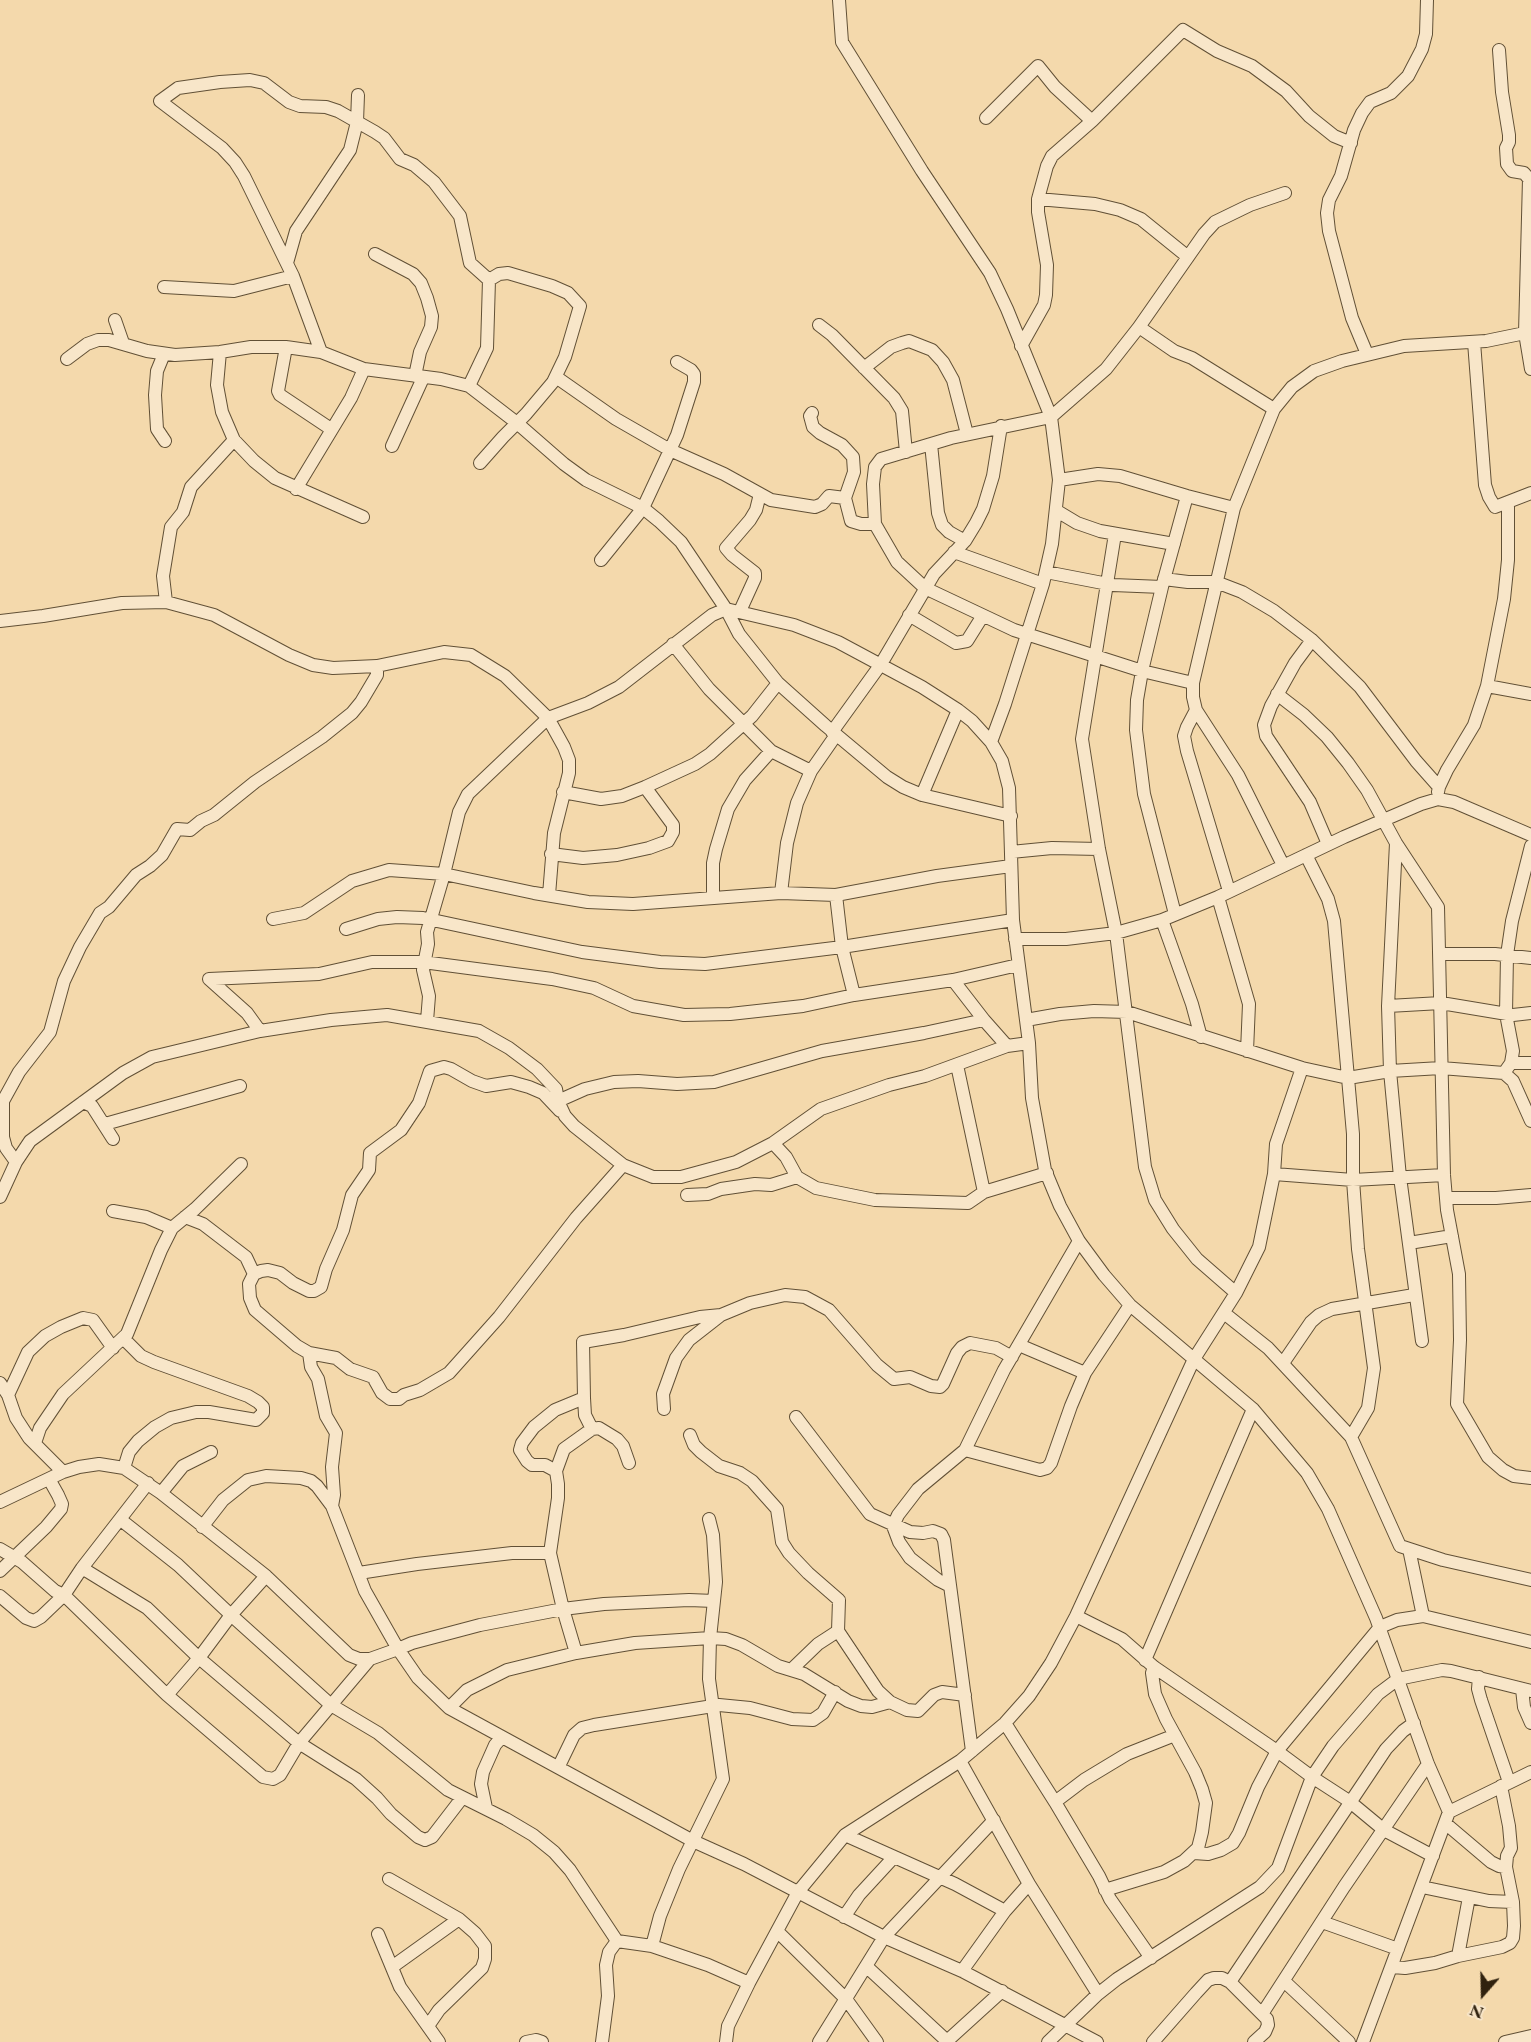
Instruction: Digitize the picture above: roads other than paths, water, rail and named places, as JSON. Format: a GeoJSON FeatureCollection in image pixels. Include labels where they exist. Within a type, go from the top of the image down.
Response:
{"type":"FeatureCollection","features":[{"type":"Feature","properties":{"kind":"street"},"geometry":{"type":"LineString","coordinates":[[839,0],[842,42],[922,171],[990,273],[1051,417],[1059,480],[1057,511],[1045,578],[991,742]]}},
{"type":"Feature","properties":{"kind":"street"},"geometry":{"type":"LineString","coordinates":[[1366,354],[1352,318],[1327,219],[1329,200],[1341,176],[1362,113],[1370,102],[1391,93],[1408,76],[1422,49],[1426,34],[1427,0]]}},
{"type":"Feature","properties":{"kind":"street"},"geometry":{"type":"LineString","coordinates":[[1021,346],[1044,304],[1046,295],[1047,265],[1038,212],[1038,198],[1052,156],[1092,121],[1183,30],[1217,51],[1252,66],[1286,91],[1309,116],[1334,136],[1351,143]]}},
{"type":"Feature","properties":{"kind":"street"},"geometry":{"type":"LineString","coordinates":[[1499,50],[1502,92],[1509,135],[1506,148],[1507,164],[1512,171],[1524,173],[1529,179],[1525,333],[1531,369]]}},
{"type":"Feature","properties":{"kind":"street"},"geometry":{"type":"LineString","coordinates":[[986,118],[1038,66],[1055,87],[1092,121]]}},
{"type":"Feature","properties":{"kind":"street"},"geometry":{"type":"LineString","coordinates":[[321,352],[287,262],[244,176],[222,148],[160,100],[178,88],[220,82],[264,83],[294,104],[332,109],[379,134],[400,159],[419,169],[434,182],[460,216],[470,263],[489,280],[487,348],[469,386]]}},
{"type":"Feature","properties":{"kind":"street"},"geometry":{"type":"LineString","coordinates":[[287,262],[296,231],[350,150],[357,122],[358,95]]}},
{"type":"Feature","properties":{"kind":"street"},"geometry":{"type":"LineString","coordinates":[[1193,683],[1095,657],[1027,635],[982,617],[925,588],[897,562],[875,524],[873,484],[875,467],[881,459],[931,444],[1002,426],[1051,417],[1107,369],[1215,222],[1250,205],[1285,193]]}},
{"type":"Feature","properties":{"kind":"street"},"geometry":{"type":"LineString","coordinates":[[1038,198],[1095,204],[1120,210],[1141,219],[1188,257]]}},
{"type":"Feature","properties":{"kind":"street"},"geometry":{"type":"LineString","coordinates":[[375,254],[412,274],[421,283],[432,316],[420,352],[419,377],[392,446]]}},
{"type":"Feature","properties":{"kind":"street"},"geometry":{"type":"LineString","coordinates":[[480,463],[541,397],[556,377],[572,336],[580,306],[568,293],[508,273],[499,274],[489,280]]}},
{"type":"Feature","properties":{"kind":"street"},"geometry":{"type":"LineString","coordinates":[[164,287],[234,291],[293,276]]}},
{"type":"Feature","properties":{"kind":"street"},"geometry":{"type":"LineString","coordinates":[[115,320],[123,343]]}},
{"type":"Feature","properties":{"kind":"street"},"geometry":{"type":"LineString","coordinates":[[819,325],[886,387],[900,406],[906,452]]}},
{"type":"Feature","properties":{"kind":"street"},"geometry":{"type":"LineString","coordinates":[[1139,327],[1174,351],[1192,358],[1274,409]]}},
{"type":"Feature","properties":{"kind":"street"},"geometry":{"type":"LineString","coordinates":[[1283,866],[1238,775],[1196,710],[1193,697],[1193,683],[1234,508],[1274,409],[1292,387],[1314,371],[1366,354],[1425,344],[1474,342],[1525,333]]}},
{"type":"Feature","properties":{"kind":"street"},"geometry":{"type":"LineString","coordinates":[[67,359],[87,344],[98,340],[123,343],[164,354],[220,352],[251,347],[286,347],[321,352],[364,369],[469,386],[586,480],[643,508],[659,520],[681,542],[726,609],[739,634],[778,683],[887,777],[922,795],[1011,816]]}},
{"type":"Feature","properties":{"kind":"street"},"geometry":{"type":"LineString","coordinates":[[864,368],[891,347],[909,341],[932,350],[943,362],[953,380],[967,434]]}},
{"type":"Feature","properties":{"kind":"street"},"geometry":{"type":"LineString","coordinates":[[1474,342],[1485,485],[1495,507],[1531,493]]}},
{"type":"Feature","properties":{"kind":"street"},"geometry":{"type":"LineString","coordinates":[[286,347],[278,391],[280,395],[331,429]]}},
{"type":"Feature","properties":{"kind":"street"},"geometry":{"type":"LineString","coordinates":[[220,352],[217,385],[222,412],[234,440],[254,461],[276,478],[296,489],[363,517]]}},
{"type":"Feature","properties":{"kind":"street"},"geometry":{"type":"LineString","coordinates":[[164,354],[156,371],[155,395],[158,429],[165,441]]}},
{"type":"Feature","properties":{"kind":"street"},"geometry":{"type":"LineString","coordinates":[[601,560],[643,508],[670,450],[694,382],[694,374],[691,370],[677,362]]}},
{"type":"Feature","properties":{"kind":"street"},"geometry":{"type":"LineString","coordinates":[[296,489],[351,398],[364,369]]}},
{"type":"Feature","properties":{"kind":"street"},"geometry":{"type":"LineString","coordinates":[[556,377],[616,419],[670,450],[724,474],[777,502],[815,507],[822,504],[829,496],[845,498]]}},
{"type":"Feature","properties":{"kind":"street"},"geometry":{"type":"LineString","coordinates":[[812,413],[810,416],[813,427],[820,434],[842,445],[853,457],[854,472],[845,498],[851,521],[875,524]]}},
{"type":"Feature","properties":{"kind":"street"},"geometry":{"type":"LineString","coordinates":[[781,893],[790,826],[796,803],[811,771],[881,664],[939,566],[965,541],[983,509],[993,476],[1002,426]]}},
{"type":"Feature","properties":{"kind":"street"},"geometry":{"type":"LineString","coordinates":[[166,602],[163,576],[171,527],[183,512],[191,487],[234,440]]}},
{"type":"Feature","properties":{"kind":"street"},"geometry":{"type":"LineString","coordinates":[[931,444],[938,513],[942,525],[965,541]]}},
{"type":"Feature","properties":{"kind":"street"},"geometry":{"type":"LineString","coordinates":[[1059,480],[1098,474],[1120,476],[1234,508]]}},
{"type":"Feature","properties":{"kind":"street"},"geometry":{"type":"LineString","coordinates":[[740,611],[755,578],[755,573],[726,548],[750,520],[756,510],[760,494]]}},
{"type":"Feature","properties":{"kind":"street"},"geometry":{"type":"LineString","coordinates":[[1175,915],[1144,794],[1136,730],[1137,700],[1142,670],[1187,496]]}},
{"type":"Feature","properties":{"kind":"street"},"geometry":{"type":"LineString","coordinates":[[1015,939],[1066,939],[1116,933],[1162,920],[1224,894],[1438,793],[1474,724],[1486,686],[1504,600],[1509,560],[1508,503]]}},
{"type":"Feature","properties":{"kind":"street"},"geometry":{"type":"LineString","coordinates":[[1057,511],[1077,523],[1115,534],[1174,544]]}},
{"type":"Feature","properties":{"kind":"street"},"geometry":{"type":"LineString","coordinates":[[1115,534],[1082,739],[1099,849],[1116,933],[1145,1167],[1155,1200],[1173,1229],[1197,1260],[1236,1293]]}},
{"type":"Feature","properties":{"kind":"street"},"geometry":{"type":"LineString","coordinates":[[954,552],[1045,578],[1106,584],[1216,582],[1242,592],[1266,606],[1312,640],[1360,687],[1438,793],[1531,836]]}},
{"type":"Feature","properties":{"kind":"street"},"geometry":{"type":"LineString","coordinates":[[0,621],[122,603],[166,602],[214,615],[289,655],[313,665],[333,668],[377,666],[444,652],[471,655],[505,676],[548,718],[561,739],[569,760],[569,773],[554,833],[549,895]]}},
{"type":"Feature","properties":{"kind":"street"},"geometry":{"type":"LineString","coordinates":[[427,1022],[429,996],[423,962],[427,947],[427,932],[459,812],[468,794],[548,718],[588,703],[619,687],[712,615],[726,609],[740,611],[805,629],[838,642],[881,664],[958,710],[972,721],[991,742],[1002,761],[1009,788],[1013,920],[1029,1043],[1032,1098],[1047,1173],[1060,1206],[1079,1241],[1130,1305],[1253,1409],[1307,1473],[1328,1509],[1380,1627],[1447,1817],[1491,1862],[1506,1867]]}},
{"type":"Feature","properties":{"kind":"street"},"geometry":{"type":"LineString","coordinates":[[909,615],[956,643],[967,641],[982,617]]}},
{"type":"Feature","properties":{"kind":"street"},"geometry":{"type":"LineString","coordinates":[[1312,640],[1277,694],[1264,724],[1266,735],[1310,801],[1328,844]]}},
{"type":"Feature","properties":{"kind":"street"},"geometry":{"type":"LineString","coordinates":[[673,644],[710,689],[771,751],[811,771]]}},
{"type":"Feature","properties":{"kind":"street"},"geometry":{"type":"LineString","coordinates":[[16,1162],[6,1148],[3,1137],[3,1101],[19,1072],[50,1032],[63,981],[100,913],[124,894],[136,875],[162,855],[177,829],[190,830],[201,821],[220,812],[255,782],[322,737],[352,713],[362,702],[377,675],[377,666]]}},
{"type":"Feature","properties":{"kind":"street"},"geometry":{"type":"LineString","coordinates":[[563,792],[602,799],[622,796],[645,787],[710,754],[752,716],[778,683]]}},
{"type":"Feature","properties":{"kind":"street"},"geometry":{"type":"LineString","coordinates":[[1486,686],[1531,694]]}},
{"type":"Feature","properties":{"kind":"street"},"geometry":{"type":"LineString","coordinates":[[1277,694],[1327,737],[1367,790],[1396,843],[1438,907],[1444,1175],[1459,1274],[1457,1404],[1488,1457],[1514,1476],[1531,1478]]}},
{"type":"Feature","properties":{"kind":"street"},"geometry":{"type":"LineString","coordinates":[[922,795],[958,710]]}},
{"type":"Feature","properties":{"kind":"street"},"geometry":{"type":"LineString","coordinates":[[1196,710],[1184,736],[1249,1004],[1247,1052]]}},
{"type":"Feature","properties":{"kind":"street"},"geometry":{"type":"LineString","coordinates":[[713,898],[716,849],[728,809],[746,780],[771,751]]}},
{"type":"Feature","properties":{"kind":"street"},"geometry":{"type":"LineString","coordinates":[[552,854],[583,858],[617,855],[650,848],[668,841],[673,832],[673,825],[645,787]]}},
{"type":"Feature","properties":{"kind":"street"},"geometry":{"type":"LineString","coordinates":[[1396,843],[1388,1006],[1390,1071],[1400,1177],[1414,1295],[1422,1341]]}},
{"type":"Feature","properties":{"kind":"street"},"geometry":{"type":"LineString","coordinates":[[1531,846],[1526,886],[1512,921],[1507,955],[1506,1014],[1513,1051],[1508,1068],[1531,1121]]}},
{"type":"Feature","properties":{"kind":"street"},"geometry":{"type":"LineString","coordinates":[[1011,852],[1052,848],[1099,849]]}},
{"type":"Feature","properties":{"kind":"street"},"geometry":{"type":"LineString","coordinates":[[1306,855],[1328,899],[1334,921],[1353,1134],[1353,1180],[1358,1249],[1374,1368],[1368,1408],[1351,1437]]}},
{"type":"Feature","properties":{"kind":"street"},"geometry":{"type":"LineString","coordinates":[[273,919],[304,913],[352,881],[389,870],[444,874],[588,902],[633,903],[781,893],[836,895],[937,876],[1011,866]]}},
{"type":"Feature","properties":{"kind":"street"},"geometry":{"type":"LineString","coordinates":[[836,895],[842,947],[854,995]]}},
{"type":"Feature","properties":{"kind":"street"},"geometry":{"type":"LineString","coordinates":[[346,929],[390,918],[431,919],[582,952],[660,962],[705,964],[842,947],[1013,920]]}},
{"type":"Feature","properties":{"kind":"street"},"geometry":{"type":"LineString","coordinates":[[1162,920],[1192,1004],[1201,1037]]}},
{"type":"Feature","properties":{"kind":"street"},"geometry":{"type":"LineString","coordinates":[[1440,954],[1507,955],[1531,958]]}},
{"type":"Feature","properties":{"kind":"street"},"geometry":{"type":"LineString","coordinates":[[260,1031],[247,1013],[209,979],[319,974],[372,962],[423,962],[552,979],[594,988],[633,1006],[684,1015],[730,1014],[782,1008],[953,980],[1018,965]]}},
{"type":"Feature","properties":{"kind":"street"},"geometry":{"type":"LineString","coordinates":[[953,980],[1006,1046]]}},
{"type":"Feature","properties":{"kind":"street"},"geometry":{"type":"LineString","coordinates":[[1388,1006],[1441,1003],[1514,1015],[1531,1013]]}},
{"type":"Feature","properties":{"kind":"street"},"geometry":{"type":"LineString","coordinates":[[1026,1020],[1071,1013],[1127,1012],[1247,1052],[1348,1078],[1390,1071],[1508,1068],[1531,1063]]}},
{"type":"Feature","properties":{"kind":"street"},"geometry":{"type":"LineString","coordinates":[[0,1197],[16,1162],[30,1141],[123,1073],[152,1057],[260,1031],[331,1020],[387,1015],[479,1031],[509,1047],[537,1069],[556,1089],[558,1101],[565,1116]]}},
{"type":"Feature","properties":{"kind":"street"},"geometry":{"type":"LineString","coordinates":[[558,1101],[585,1089],[614,1082],[677,1084],[714,1082],[822,1051],[984,1020]]}},
{"type":"Feature","properties":{"kind":"street"},"geometry":{"type":"LineString","coordinates":[[623,1165],[576,1218],[477,1342],[449,1373],[399,1399],[390,1399],[382,1393],[373,1377],[350,1370],[336,1358],[309,1353],[297,1346],[255,1310],[250,1298],[249,1284],[254,1274],[268,1270],[284,1275],[293,1283],[309,1291],[321,1287],[326,1269],[343,1230],[352,1195],[369,1170],[370,1153],[401,1130],[419,1103],[430,1071],[444,1067],[486,1086],[511,1082],[529,1087],[543,1093],[565,1116],[623,1165],[654,1177],[681,1177],[736,1162],[773,1143],[821,1109],[889,1085],[925,1076],[1006,1046],[1029,1043]]}},
{"type":"Feature","properties":{"kind":"street"},"geometry":{"type":"LineString","coordinates":[[957,1065],[984,1192]]}},
{"type":"Feature","properties":{"kind":"street"},"geometry":{"type":"LineString","coordinates":[[726,2042],[729,2026],[749,1983],[798,1892],[845,1835],[960,1761],[1005,1723],[1040,1681],[1076,1616],[1194,1359],[1236,1293],[1259,1247],[1274,1174],[1276,1144],[1302,1068]]}},
{"type":"Feature","properties":{"kind":"street"},"geometry":{"type":"LineString","coordinates":[[105,1124],[240,1086]]}},
{"type":"Feature","properties":{"kind":"street"},"geometry":{"type":"LineString","coordinates":[[83,1102],[92,1106],[113,1139]]}},
{"type":"Feature","properties":{"kind":"street"},"geometry":{"type":"LineString","coordinates":[[773,1143],[786,1157],[797,1177],[816,1188],[875,1200],[968,1203],[984,1192],[1047,1173]]}},
{"type":"Feature","properties":{"kind":"street"},"geometry":{"type":"LineString","coordinates":[[35,1443],[40,1428],[63,1394],[124,1339],[172,1228],[241,1164]]}},
{"type":"Feature","properties":{"kind":"street"},"geometry":{"type":"LineString","coordinates":[[1274,1174],[1353,1180],[1444,1175]]}},
{"type":"Feature","properties":{"kind":"street"},"geometry":{"type":"LineString","coordinates":[[687,1195],[708,1194],[755,1184],[771,1185],[797,1177]]}},
{"type":"Feature","properties":{"kind":"street"},"geometry":{"type":"LineString","coordinates":[[1446,1198],[1531,1195]]}},
{"type":"Feature","properties":{"kind":"street"},"geometry":{"type":"LineString","coordinates":[[113,1211],[146,1217],[172,1228]]}},
{"type":"Feature","properties":{"kind":"street"},"geometry":{"type":"LineString","coordinates":[[185,1217],[203,1224],[246,1257],[254,1274]]}},
{"type":"Feature","properties":{"kind":"street"},"geometry":{"type":"LineString","coordinates":[[1409,1243],[1452,1236]]}},
{"type":"Feature","properties":{"kind":"street"},"geometry":{"type":"LineString","coordinates":[[950,1586],[938,1580],[910,1558],[899,1542],[893,1526],[898,1515],[918,1489],[965,1450],[1012,1357],[1079,1241]]}},
{"type":"Feature","properties":{"kind":"street"},"geometry":{"type":"LineString","coordinates":[[664,1409],[663,1394],[676,1358],[689,1340],[721,1315],[750,1303],[785,1295],[805,1297],[829,1310],[859,1346],[890,1377],[910,1377],[936,1387],[944,1384],[957,1353],[966,1344],[976,1342],[996,1348],[1012,1357]]}},
{"type":"Feature","properties":{"kind":"street"},"geometry":{"type":"LineString","coordinates":[[1283,1363],[1311,1322],[1319,1315],[1332,1309],[1365,1302],[1414,1295]]}},
{"type":"Feature","properties":{"kind":"street"},"geometry":{"type":"LineString","coordinates":[[965,1450],[1040,1470],[1047,1468],[1051,1463],[1085,1373],[1130,1305]]}},
{"type":"Feature","properties":{"kind":"street"},"geometry":{"type":"LineString","coordinates":[[1224,1313],[1268,1348],[1351,1437],[1400,1546],[1443,1560],[1531,1580]]}},
{"type":"Feature","properties":{"kind":"street"},"geometry":{"type":"LineString","coordinates":[[592,1429],[585,1415],[583,1342],[700,1317],[721,1315]]}},
{"type":"Feature","properties":{"kind":"street"},"geometry":{"type":"LineString","coordinates":[[8,1395],[28,1352],[45,1336],[61,1327],[83,1318],[93,1320],[113,1348]]}},
{"type":"Feature","properties":{"kind":"street"},"geometry":{"type":"LineString","coordinates":[[123,1468],[129,1452],[138,1442],[155,1427],[171,1418],[196,1412],[209,1412],[256,1420],[263,1413],[263,1407],[248,1396],[154,1362],[141,1356],[124,1339]]}},
{"type":"Feature","properties":{"kind":"street"},"geometry":{"type":"LineString","coordinates":[[1019,1345],[1085,1373]]}},
{"type":"Feature","properties":{"kind":"street"},"geometry":{"type":"LineString","coordinates":[[309,1353],[311,1367],[318,1379],[326,1416],[336,1433],[332,1467],[334,1495],[332,1506]]}},
{"type":"Feature","properties":{"kind":"street"},"geometry":{"type":"LineString","coordinates":[[0,1383],[8,1395],[16,1418],[35,1443],[63,1472]]}},
{"type":"Feature","properties":{"kind":"street"},"geometry":{"type":"LineString","coordinates":[[556,1471],[544,1465],[532,1465],[527,1461],[520,1447],[534,1427],[548,1416],[565,1405],[584,1398]]}},
{"type":"Feature","properties":{"kind":"street"},"geometry":{"type":"LineString","coordinates":[[1194,1853],[1202,1832],[1206,1803],[1195,1772],[1155,1694],[1149,1663],[1253,1409]]}},
{"type":"Feature","properties":{"kind":"street"},"geometry":{"type":"LineString","coordinates":[[796,1417],[870,1514],[910,1532],[933,1531],[941,1534],[944,1540],[972,1751]]}},
{"type":"Feature","properties":{"kind":"street"},"geometry":{"type":"LineString","coordinates":[[576,1653],[550,1553],[558,1498],[556,1471],[564,1449],[592,1429],[599,1428],[608,1432],[623,1446],[629,1464]]}},
{"type":"Feature","properties":{"kind":"street"},"geometry":{"type":"LineString","coordinates":[[690,1435],[694,1444],[702,1452],[719,1466],[740,1473],[752,1481],[777,1509],[782,1542],[789,1553],[838,1600],[838,1631],[878,1690],[890,1702],[907,1710],[918,1711],[934,1695],[942,1692],[965,1695]]}},
{"type":"Feature","properties":{"kind":"street"},"geometry":{"type":"LineString","coordinates":[[161,1493],[183,1466],[210,1452]]}},
{"type":"Feature","properties":{"kind":"street"},"geometry":{"type":"LineString","coordinates":[[0,1502],[63,1472],[99,1464],[123,1468],[161,1493],[266,1576],[349,1654],[359,1659],[370,1659],[412,1643],[480,1625],[563,1609],[604,1604],[714,1601]]}},
{"type":"Feature","properties":{"kind":"street"},"geometry":{"type":"LineString","coordinates":[[202,1527],[223,1500],[248,1480],[257,1477],[301,1478],[311,1481],[332,1506],[365,1592],[398,1649],[418,1678],[449,1708],[693,1841],[884,1937],[962,1971],[1097,2042]]}},
{"type":"Feature","properties":{"kind":"street"},"geometry":{"type":"LineString","coordinates":[[0,1571],[46,1527],[61,1509],[62,1504],[49,1479]]}},
{"type":"Feature","properties":{"kind":"street"},"geometry":{"type":"LineString","coordinates":[[0,1596],[26,1618],[34,1621],[41,1617],[64,1595],[82,1568],[148,1484]]}},
{"type":"Feature","properties":{"kind":"street"},"geometry":{"type":"LineString","coordinates":[[652,1946],[660,1916],[723,1779],[710,1679],[715,1560],[709,1519]]}},
{"type":"Feature","properties":{"kind":"street"},"geometry":{"type":"LineString","coordinates":[[120,1520],[178,1565],[231,1616],[331,1705],[378,1733],[462,1798],[486,1808],[533,1835],[554,1852],[570,1870],[617,1941],[652,1946],[708,1965],[749,1983]]}},
{"type":"Feature","properties":{"kind":"street"},"geometry":{"type":"LineString","coordinates":[[0,1549],[31,1569],[55,1591],[64,1595],[167,1695],[263,1777],[273,1779],[280,1775],[299,1743],[370,1659]]}},
{"type":"Feature","properties":{"kind":"street"},"geometry":{"type":"LineString","coordinates":[[1409,1549],[1423,1616]]}},
{"type":"Feature","properties":{"kind":"street"},"geometry":{"type":"LineString","coordinates":[[359,1573],[512,1553],[550,1553]]}},
{"type":"Feature","properties":{"kind":"street"},"geometry":{"type":"LineString","coordinates":[[82,1568],[147,1608],[199,1658],[299,1743],[356,1779],[418,1837],[426,1840],[432,1837],[462,1798]]}},
{"type":"Feature","properties":{"kind":"street"},"geometry":{"type":"LineString","coordinates":[[167,1695],[266,1576]]}},
{"type":"Feature","properties":{"kind":"street"},"geometry":{"type":"LineString","coordinates":[[1076,1616],[1122,1639],[1149,1663],[1349,1801],[1384,1830],[1433,1856]]}},
{"type":"Feature","properties":{"kind":"street"},"geometry":{"type":"LineString","coordinates":[[1106,1890],[1164,1872],[1194,1853],[1208,1854],[1233,1843],[1277,1751],[1380,1627],[1397,1620],[1423,1616],[1531,1642]]}},
{"type":"Feature","properties":{"kind":"street"},"geometry":{"type":"LineString","coordinates":[[791,1670],[818,1644],[838,1631]]}},
{"type":"Feature","properties":{"kind":"street"},"geometry":{"type":"LineString","coordinates":[[449,1708],[467,1690],[507,1670],[576,1653],[635,1643],[710,1638],[733,1641],[791,1670],[804,1674],[848,1701],[861,1706],[872,1707],[890,1702]]}},
{"type":"Feature","properties":{"kind":"street"},"geometry":{"type":"LineString","coordinates":[[1048,2042],[1098,1994],[1260,1887],[1270,1877],[1278,1868],[1312,1777],[1333,1746],[1378,1694],[1398,1679],[1442,1670],[1526,1690],[1524,1707],[1531,1723]]}},
{"type":"Feature","properties":{"kind":"street"},"geometry":{"type":"LineString","coordinates":[[1392,1967],[1426,1965],[1484,1952],[1502,1947],[1510,1943],[1513,1938],[1513,1902],[1506,1867],[1507,1856],[1511,1848],[1505,1784],[1478,1689],[1479,1677]]}},
{"type":"Feature","properties":{"kind":"street"},"geometry":{"type":"LineString","coordinates":[[559,1766],[574,1735],[582,1728],[713,1706],[742,1707],[792,1719],[813,1720],[823,1713],[835,1692]]}},
{"type":"Feature","properties":{"kind":"street"},"geometry":{"type":"LineString","coordinates":[[1005,1723],[1055,1802],[1114,1905],[1151,1958]]}},
{"type":"Feature","properties":{"kind":"street"},"geometry":{"type":"LineString","coordinates":[[1230,1982],[1349,1801],[1386,1749],[1403,1731],[1414,1724]]}},
{"type":"Feature","properties":{"kind":"street"},"geometry":{"type":"LineString","coordinates":[[1055,1802],[1084,1780],[1118,1759],[1148,1744],[1175,1735]]}},
{"type":"Feature","properties":{"kind":"street"},"geometry":{"type":"LineString","coordinates":[[486,1808],[482,1784],[483,1772],[495,1745],[502,1737]]}},
{"type":"Feature","properties":{"kind":"street"},"geometry":{"type":"LineString","coordinates":[[960,1761],[1029,1884],[1098,1994]]}},
{"type":"Feature","properties":{"kind":"street"},"geometry":{"type":"LineString","coordinates":[[1262,2014],[1428,1764]]}},
{"type":"Feature","properties":{"kind":"street"},"geometry":{"type":"LineString","coordinates":[[1363,2042],[1447,1817],[1531,1772]]}},
{"type":"Feature","properties":{"kind":"street"},"geometry":{"type":"LineString","coordinates":[[819,2042],[884,1937],[994,1820]]}},
{"type":"Feature","properties":{"kind":"street"},"geometry":{"type":"LineString","coordinates":[[845,1835],[976,1894],[1005,1911]]}},
{"type":"Feature","properties":{"kind":"street"},"geometry":{"type":"LineString","coordinates":[[843,1917],[859,1895],[894,1857]]}},
{"type":"Feature","properties":{"kind":"street"},"geometry":{"type":"LineString","coordinates":[[389,1879],[459,1919],[475,1933],[485,1946],[482,1968],[439,2010],[428,2026]]}},
{"type":"Feature","properties":{"kind":"street"},"geometry":{"type":"LineString","coordinates":[[962,1971],[1005,1911],[1029,1884]]}},
{"type":"Feature","properties":{"kind":"street"},"geometry":{"type":"LineString","coordinates":[[1422,1887],[1489,1901],[1513,1902]]}},
{"type":"Feature","properties":{"kind":"street"},"geometry":{"type":"LineString","coordinates":[[1458,1956],[1468,1897]]}},
{"type":"Feature","properties":{"kind":"street"},"geometry":{"type":"LineString","coordinates":[[392,1967],[459,1919]]}},
{"type":"Feature","properties":{"kind":"street"},"geometry":{"type":"LineString","coordinates":[[1322,1922],[1398,1949]]}},
{"type":"Feature","properties":{"kind":"street"},"geometry":{"type":"LineString","coordinates":[[778,1932],[846,1999],[877,2042]]}},
{"type":"Feature","properties":{"kind":"street"},"geometry":{"type":"LineString","coordinates":[[378,1934],[400,1987],[439,2042]]}},
{"type":"Feature","properties":{"kind":"street"},"geometry":{"type":"LineString","coordinates":[[602,2042],[608,1996],[606,1965],[609,1952],[617,1941]]}},
{"type":"Feature","properties":{"kind":"street"},"geometry":{"type":"LineString","coordinates":[[867,1966],[947,2042],[1002,1991]]}},
{"type":"Feature","properties":{"kind":"street"},"geometry":{"type":"LineString","coordinates":[[1153,2042],[1208,1980],[1214,1978],[1222,1978],[1230,1982],[1267,2019],[1268,2025],[1254,2042]]}},
{"type":"Feature","properties":{"kind":"street"},"geometry":{"type":"LineString","coordinates":[[1285,1982],[1349,2042]]}},
{"type":"Feature","properties":{"kind":"street"},"geometry":{"type":"LineString","coordinates":[[1505,2042],[1531,2036]]}},
{"type":"Feature","properties":{"kind":"street"},"geometry":{"type":"LineString","coordinates":[[526,2042],[536,2040],[542,2042]]}}]}
